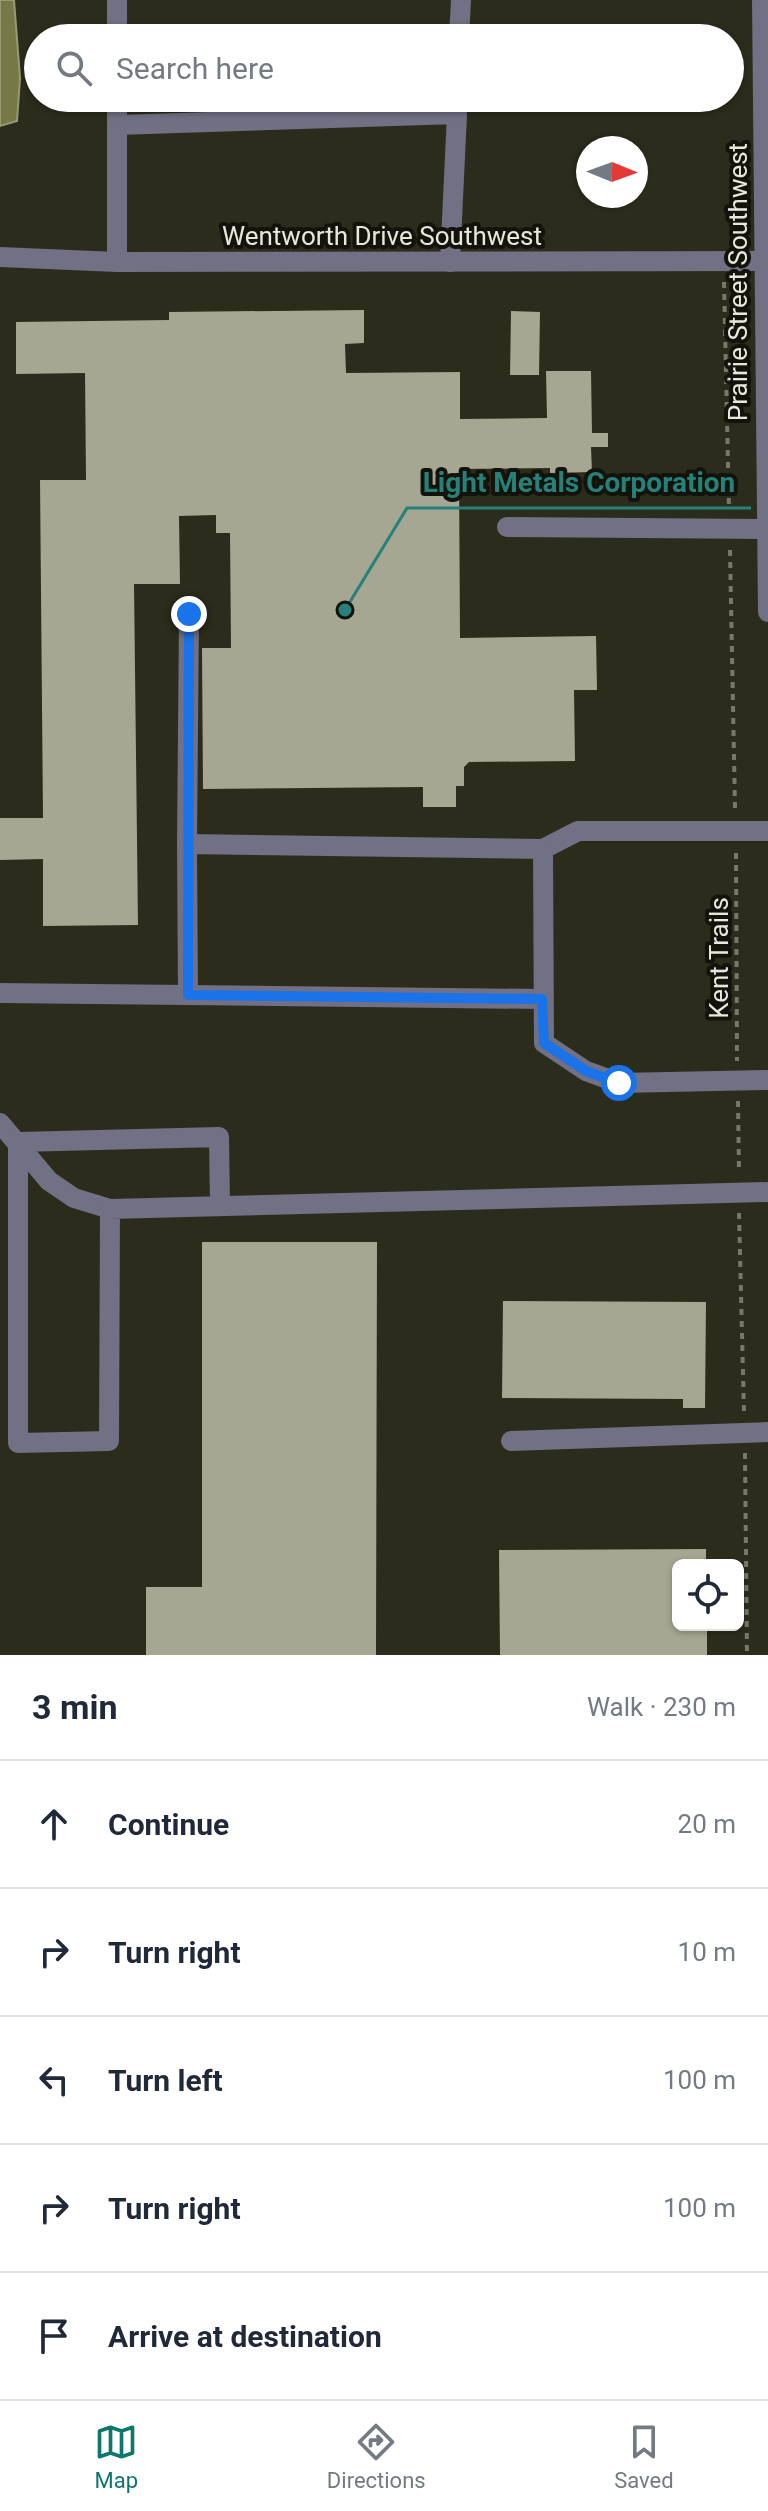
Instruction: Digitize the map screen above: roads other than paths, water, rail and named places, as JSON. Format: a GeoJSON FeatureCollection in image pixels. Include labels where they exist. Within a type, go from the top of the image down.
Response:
{"type":"FeatureCollection","features":[{"type":"Feature","properties":{"kind":"street"},"geometry":{"type":"LineString","coordinates":[[117,0],[117,24]]}},
{"type":"Feature","properties":{"kind":"street"},"geometry":{"type":"LineString","coordinates":[[460,24],[461,0]]}},
{"type":"Feature","properties":{"kind":"street","name":"Prairie Street Southwest"},"geometry":{"type":"LineString","coordinates":[[762,0],[768,612]]}},
{"type":"Feature","properties":{"kind":"street"},"geometry":{"type":"LineString","coordinates":[[117,112],[117,262]]}},
{"type":"Feature","properties":{"kind":"street"},"geometry":{"type":"LineString","coordinates":[[117,125],[350,112]]}},
{"type":"Feature","properties":{"kind":"street"},"geometry":{"type":"LineString","coordinates":[[450,262],[457,112]]}},
{"type":"Feature","properties":{"kind":"street","name":"Wentworth Drive Southwest"},"geometry":{"type":"LineString","coordinates":[[0,257],[117,262],[766,261]]}},
{"type":"Feature","properties":{"kind":"street"},"geometry":{"type":"LineString","coordinates":[[507,527],[767,529]]}},
{"type":"Feature","properties":{"kind":"street"},"geometry":{"type":"LineString","coordinates":[[188,995],[189,614]]}},
{"type":"Feature","properties":{"kind":"street"},"geometry":{"type":"LineString","coordinates":[[187,844],[543,849],[578,831],[768,831]]}},
{"type":"Feature","properties":{"kind":"street"},"geometry":{"type":"LineString","coordinates":[[543,849],[544,1043],[586,1071],[619,1083],[768,1080]]}},
{"type":"Feature","properties":{"kind":"street"},"geometry":{"type":"LineString","coordinates":[[0,993],[542,999]]}},
{"type":"Feature","properties":{"kind":"street"},"geometry":{"type":"LineString","coordinates":[[0,1123],[49,1181],[74,1198],[110,1209],[768,1192]]}},
{"type":"Feature","properties":{"kind":"street"},"geometry":{"type":"LineString","coordinates":[[18,1142],[219,1137],[220,1206]]}},
{"type":"Feature","properties":{"kind":"street"},"geometry":{"type":"LineString","coordinates":[[18,1142],[18,1443],[109,1441],[110,1209]]}},
{"type":"Feature","properties":{"kind":"street"},"geometry":{"type":"LineString","coordinates":[[511,1441],[768,1432]]}},
{"type":"Feature","properties":{"kind":"place","name":"Light Metals Corporation"},"geometry":{"type":"Point","coordinates":[345,610]}}]}
